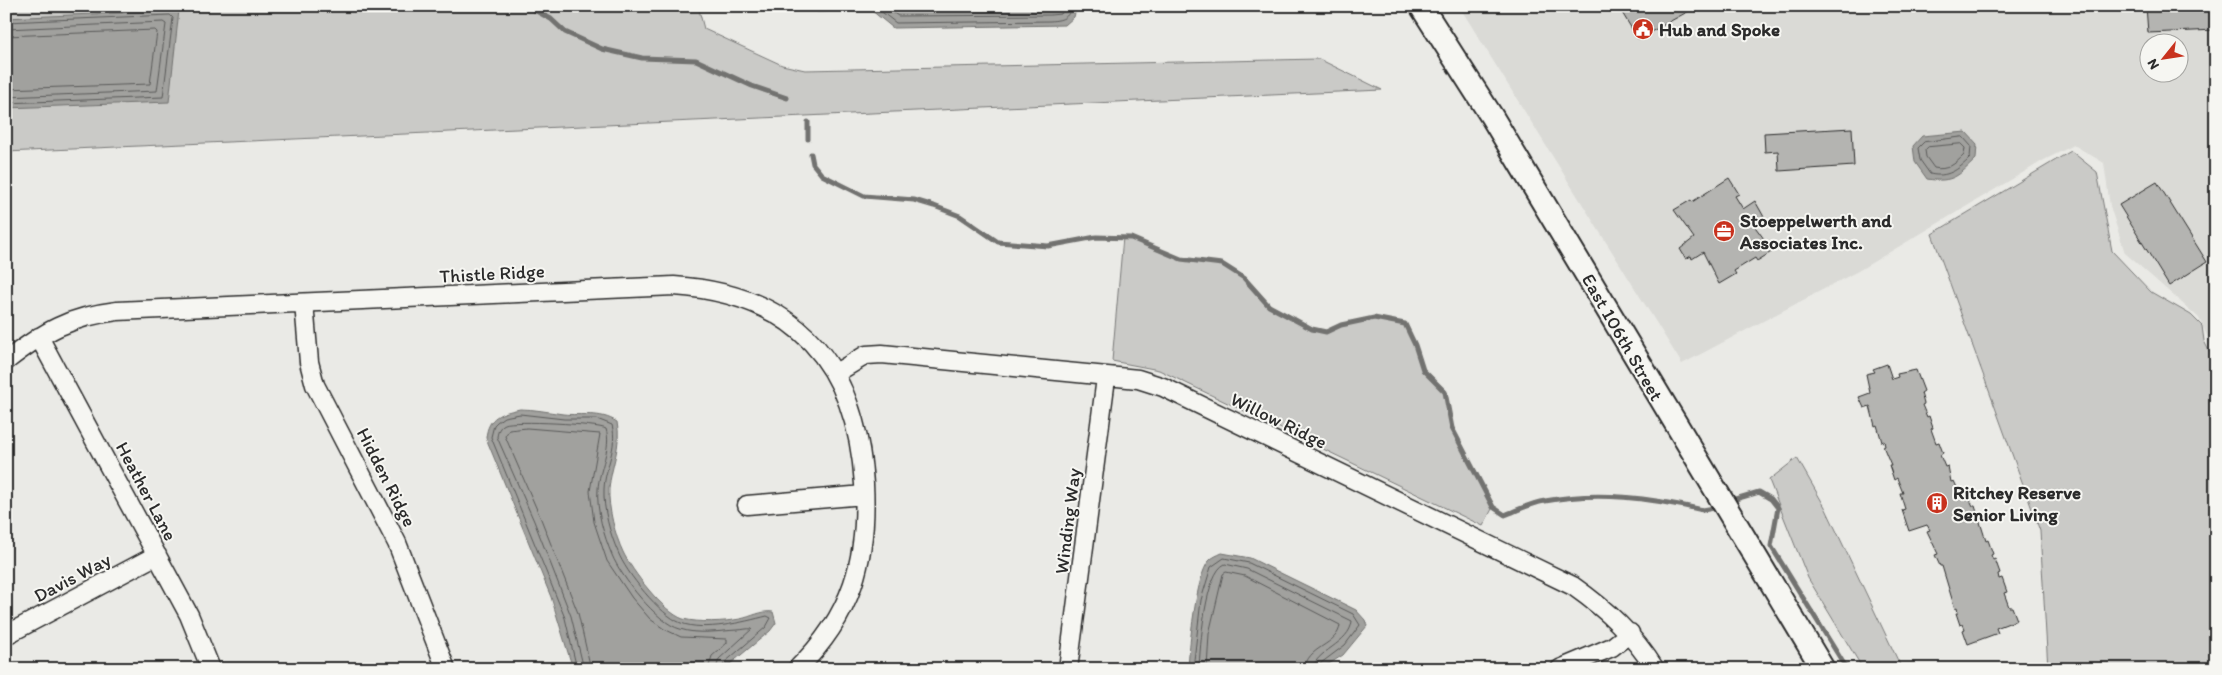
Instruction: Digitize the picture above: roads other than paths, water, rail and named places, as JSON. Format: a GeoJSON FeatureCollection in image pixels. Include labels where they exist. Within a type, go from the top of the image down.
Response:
{"type":"FeatureCollection","features":[{"type":"Feature","properties":{"kind":"main road","name":"East 106th Street"},"geometry":{"type":"LineString","coordinates":[[1421,6],[1492,117],[1823,669]]}},
{"type":"Feature","properties":{"kind":"street","name":"Thistle Ridge"},"geometry":{"type":"LineString","coordinates":[[6,361],[39,337],[67,321],[117,311],[674,286],[704,288],[729,293],[772,312],[794,327],[816,347],[836,373],[854,414],[858,434],[864,495],[865,532],[852,588],[840,614],[825,638],[797,669]]}},
{"type":"Feature","properties":{"kind":"street","name":"Hidden Ridge"},"geometry":{"type":"LineString","coordinates":[[304,303],[309,362],[315,385],[397,543],[446,669]]}},
{"type":"Feature","properties":{"kind":"street","name":"Heather Lane"},"geometry":{"type":"LineString","coordinates":[[39,337],[190,615],[211,669]]}},
{"type":"Feature","properties":{"kind":"street","name":"Willow Ridge"},"geometry":{"type":"LineString","coordinates":[[836,373],[866,355],[882,354],[986,363],[1106,378],[1138,379],[1163,387],[1573,586],[1599,604],[1630,633],[1655,669]]}},
{"type":"Feature","properties":{"kind":"street","name":"Winding Way"},"geometry":{"type":"LineString","coordinates":[[1068,669],[1106,378]]}},
{"type":"Feature","properties":{"kind":"street"},"geometry":{"type":"LineString","coordinates":[[747,505],[864,495]]}},
{"type":"Feature","properties":{"kind":"street","name":"Davis Way"},"geometry":{"type":"LineString","coordinates":[[6,635],[157,555]]}},
{"type":"Feature","properties":{"kind":"street"},"geometry":{"type":"LineString","coordinates":[[1560,669],[1612,647],[1630,633]]}},
{"type":"Feature","properties":{"kind":"water"},"geometry":{"type":"Polygon","coordinates":[[[811,6],[1077,6],[1074,17],[1065,25],[893,28],[871,10],[817,12],[811,6]]]}},
{"type":"Feature","properties":{"kind":"water"},"geometry":{"type":"Polygon","coordinates":[[[179,10],[169,102],[6,108],[6,18],[179,10]]]}},
{"type":"Feature","properties":{"kind":"water"},"geometry":{"type":"Polygon","coordinates":[[[1966,132],[1977,144],[1976,159],[1955,177],[1943,180],[1927,179],[1915,162],[1913,146],[1922,136],[1966,132]]]}},
{"type":"Feature","properties":{"kind":"water"},"geometry":{"type":"Polygon","coordinates":[[[520,409],[563,414],[597,415],[617,422],[618,439],[609,496],[617,538],[633,570],[666,608],[683,619],[704,622],[727,621],[765,612],[773,612],[776,623],[770,631],[724,669],[573,669],[551,597],[486,438],[489,425],[493,420],[501,414],[520,409]]]}},
{"type":"Feature","properties":{"kind":"water"},"geometry":{"type":"Polygon","coordinates":[[[1222,553],[1250,558],[1356,610],[1365,620],[1367,626],[1343,655],[1321,669],[1188,669],[1194,612],[1200,581],[1209,561],[1222,553]]]}},
{"type":"Feature","properties":{"kind":"waterway"},"geometry":{"type":"LineString","coordinates":[[527,6],[551,19],[565,32],[602,49],[642,58],[696,60],[752,86],[787,98]]}},
{"type":"Feature","properties":{"kind":"waterway"},"geometry":{"type":"LineString","coordinates":[[808,122],[808,139]]}},
{"type":"Feature","properties":{"kind":"waterway"},"geometry":{"type":"LineString","coordinates":[[811,154],[813,164],[822,175],[864,196],[914,200],[934,206],[960,216],[998,242],[1048,246],[1096,237],[1131,238],[1181,259],[1222,264],[1244,278],[1269,306],[1312,329],[1326,332],[1341,325],[1374,318],[1405,324],[1415,345],[1423,370],[1445,392],[1452,428],[1493,507],[1505,515],[1540,502],[1585,496],[1644,499],[1703,510],[1714,508]]}},
{"type":"Feature","properties":{"kind":"waterway"},"geometry":{"type":"LineString","coordinates":[[1732,500],[1759,492],[1771,499],[1778,508],[1771,546],[1847,669]]}},
{"type":"Feature","properties":{"kind":"place","name":"Hub and Spoke"},"geometry":{"type":"Point","coordinates":[1643,29]}},
{"type":"Feature","properties":{"kind":"place","name":"Stoeppelwerth and Associates Inc."},"geometry":{"type":"Point","coordinates":[1724,231]}},
{"type":"Feature","properties":{"kind":"place","name":"Ritchey Reserve Senior Living"},"geometry":{"type":"Point","coordinates":[1937,503]}}]}
